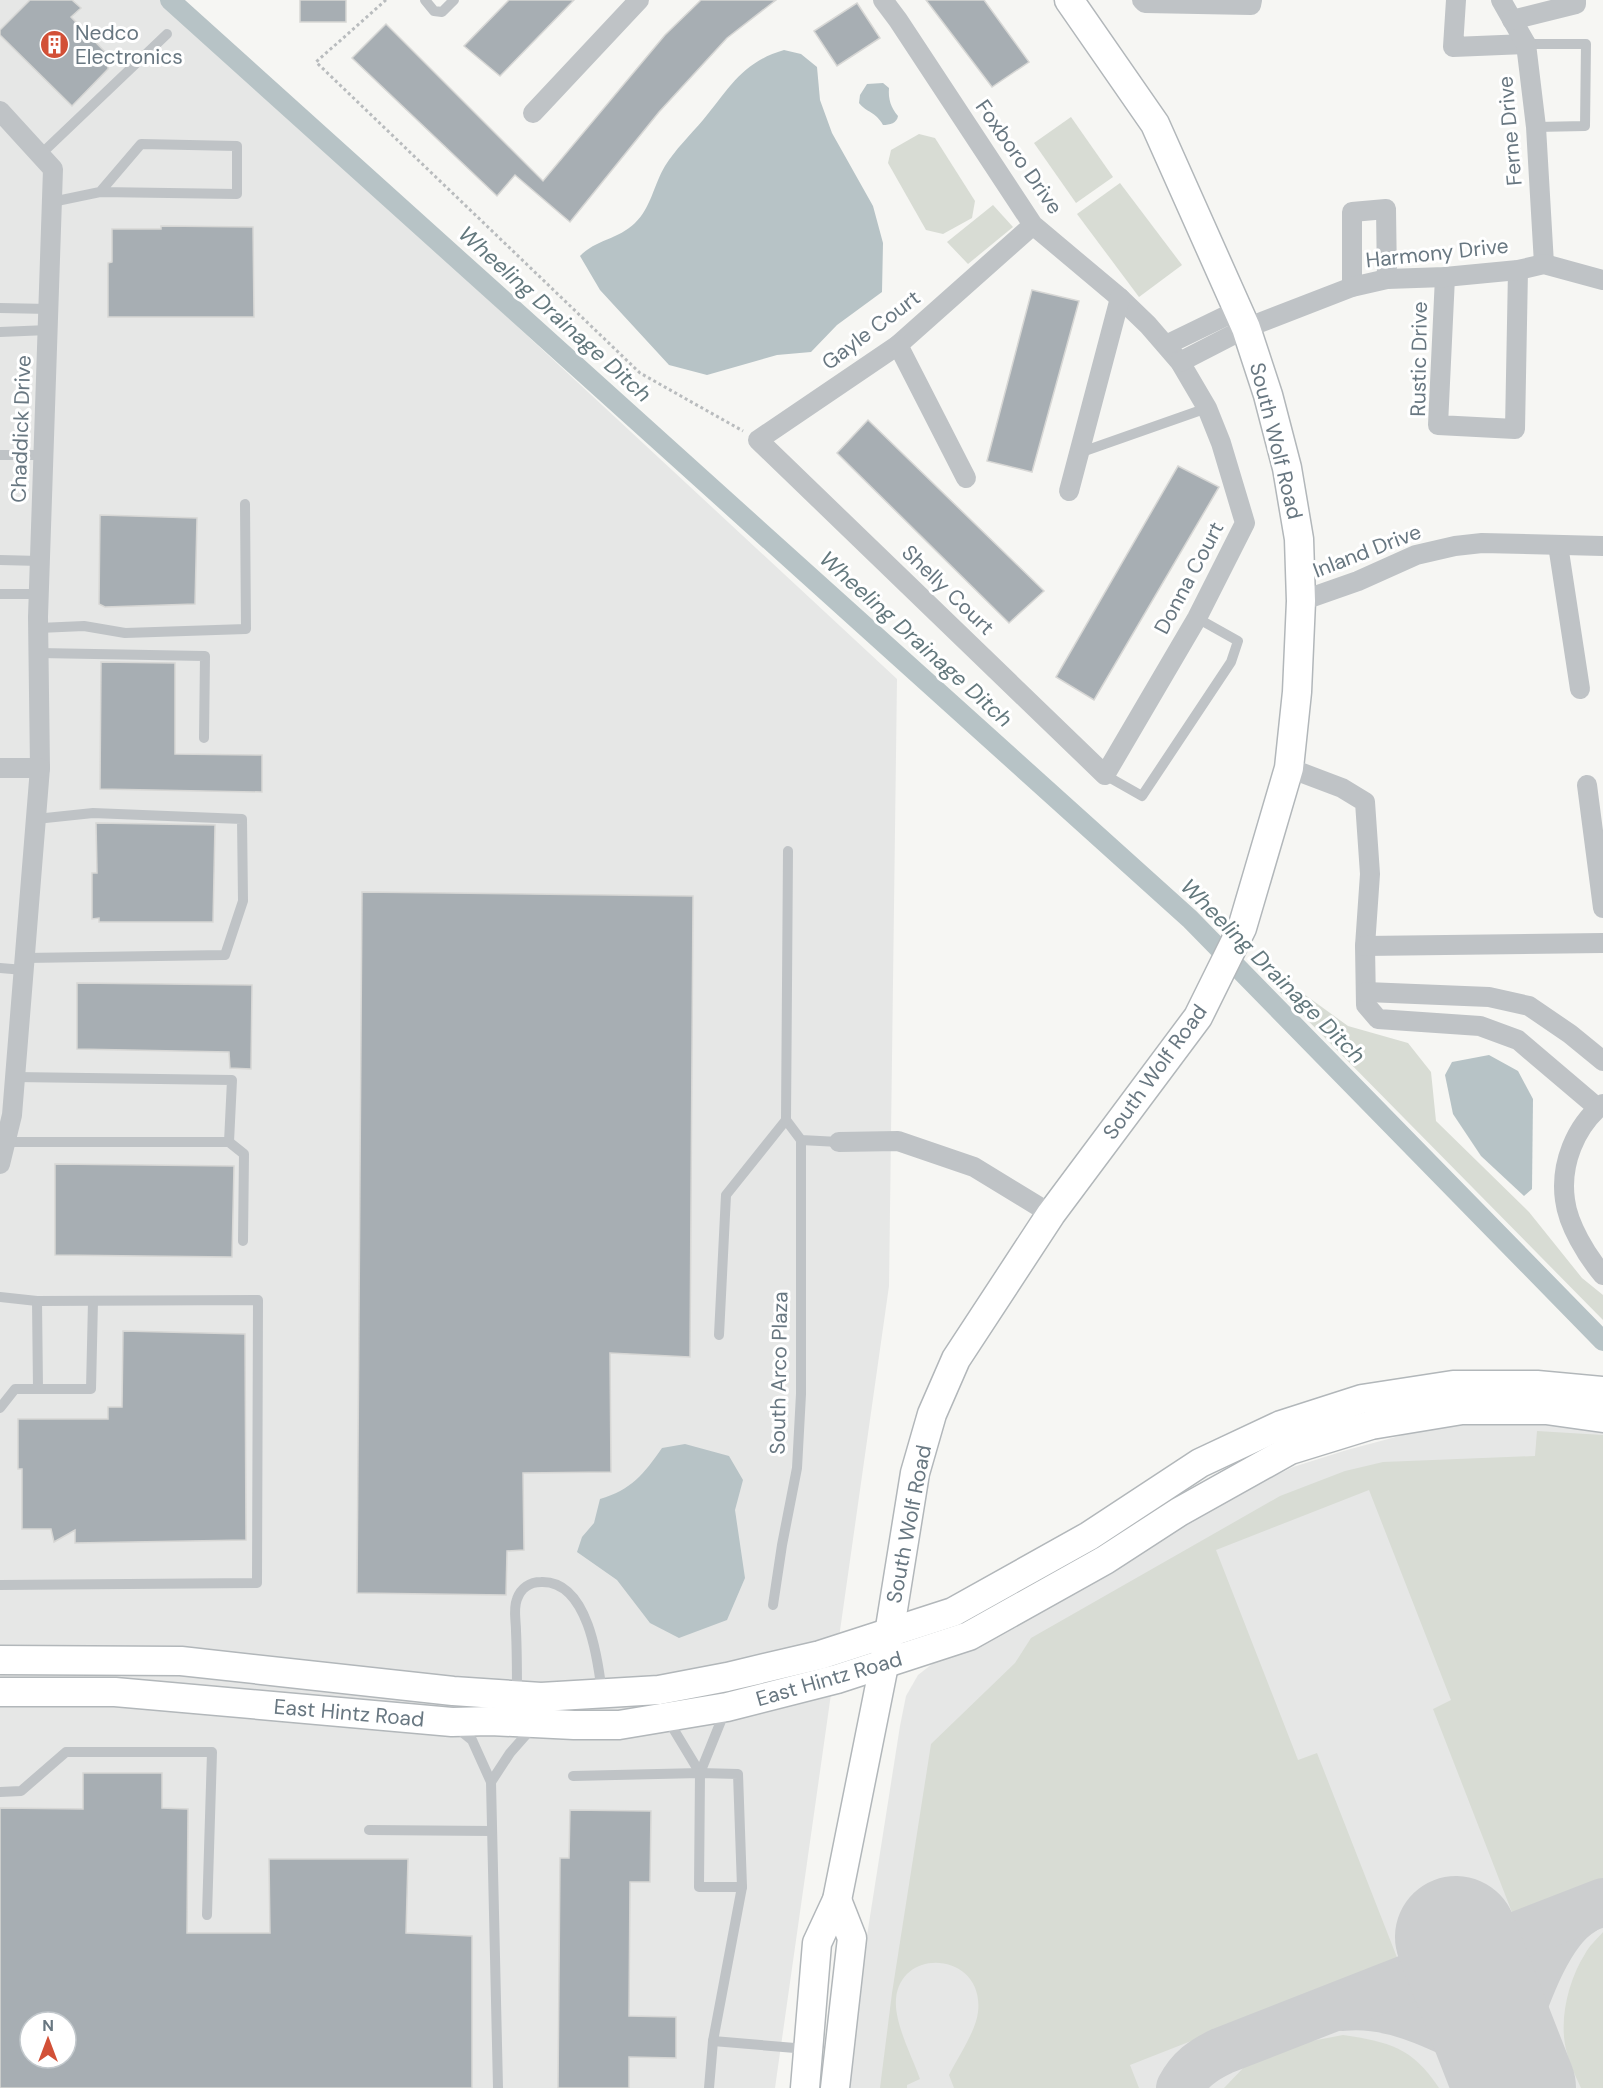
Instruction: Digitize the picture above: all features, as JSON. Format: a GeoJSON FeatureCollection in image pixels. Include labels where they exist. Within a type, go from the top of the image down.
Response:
{"type":"FeatureCollection","features":[{"type":"Feature","properties":{"kind":"main road","name":"South Wolf Road"},"geometry":{"type":"LineString","coordinates":[[805,2088],[817,1943],[837,1900],[884,1665],[915,1473],[932,1414],[956,1359],[1051,1214],[1198,1017],[1242,928],[1289,768],[1297,692],[1301,602],[1299,539],[1287,468],[1268,395],[1242,319],[1155,124],[1069,0]]}},
{"type":"Feature","properties":{"kind":"main road","name":"East Hintz Road"},"geometry":{"type":"LineString","coordinates":[[0,1660],[181,1661],[453,1691],[541,1697],[659,1690],[728,1677],[820,1655],[953,1612],[1089,1536],[1200,1463],[1281,1425],[1362,1399],[1453,1385],[1537,1385],[1601,1409]]}},
{"type":"Feature","properties":{"kind":"main road","name":"East Hintz Road"},"geometry":{"type":"LineString","coordinates":[[0,1692],[115,1692],[452,1722],[619,1725],[727,1707],[837,1680],[969,1636],[1106,1560],[1179,1512],[1290,1450],[1371,1425],[1462,1410],[1601,1409]]}},
{"type":"Feature","properties":{"kind":"main road"},"geometry":{"type":"LineString","coordinates":[[835,2088],[852,1938],[837,1900]]}},
{"type":"Feature","properties":{"kind":"street"},"geometry":{"type":"LineString","coordinates":[[533,113],[639,0]]}},
{"type":"Feature","properties":{"kind":"street","name":"Foxboro Drive"},"geometry":{"type":"LineString","coordinates":[[883,0],[1033,225],[1120,298],[1180,362]]}},
{"type":"Feature","properties":{"kind":"street"},"geometry":{"type":"LineString","coordinates":[[1142,0],[1145,3],[1251,5],[1252,0]]}},
{"type":"Feature","properties":{"kind":"street"},"geometry":{"type":"LineString","coordinates":[[1456,0],[1453,47],[1526,44]]}},
{"type":"Feature","properties":{"kind":"street","name":"Ferne Drive"},"geometry":{"type":"LineString","coordinates":[[1501,0],[1526,44],[1536,127],[1544,264]]}},
{"type":"Feature","properties":{"kind":"street"},"geometry":{"type":"LineString","coordinates":[[1512,20],[1576,4],[1576,0]]}},
{"type":"Feature","properties":{"kind":"street","name":"Chaddick Drive"},"geometry":{"type":"LineString","coordinates":[[0,111],[53,169],[39,594],[40,768],[12,1115],[0,1164]]}},
{"type":"Feature","properties":{"kind":"street"},"geometry":{"type":"LineString","coordinates":[[1352,287],[1352,212],[1386,209],[1387,279]]}},
{"type":"Feature","properties":{"kind":"street","name":"Gayle Court"},"geometry":{"type":"LineString","coordinates":[[758,440],[898,345],[1033,225]]}},
{"type":"Feature","properties":{"kind":"street","name":"Harmony Drive"},"geometry":{"type":"LineString","coordinates":[[1242,319],[1387,279],[1445,277],[1518,270],[1544,264],[1603,280]]}},
{"type":"Feature","properties":{"kind":"street","name":"Rustic Drive"},"geometry":{"type":"LineString","coordinates":[[1445,277],[1438,425],[1515,429],[1518,270]]}},
{"type":"Feature","properties":{"kind":"street"},"geometry":{"type":"LineString","coordinates":[[1069,491],[1120,298]]}},
{"type":"Feature","properties":{"kind":"street"},"geometry":{"type":"LineString","coordinates":[[1166,345],[1242,319]]}},
{"type":"Feature","properties":{"kind":"street"},"geometry":{"type":"LineString","coordinates":[[1180,362],[1242,319]]}},
{"type":"Feature","properties":{"kind":"street"},"geometry":{"type":"LineString","coordinates":[[898,345],[966,478]]}},
{"type":"Feature","properties":{"kind":"street","name":"Donna Court"},"geometry":{"type":"LineString","coordinates":[[1105,775],[1197,618],[1245,523],[1221,444],[1207,408],[1180,362]]}},
{"type":"Feature","properties":{"kind":"street","name":"Shelly Court"},"geometry":{"type":"LineString","coordinates":[[758,440],[1105,775]]}},
{"type":"Feature","properties":{"kind":"street","name":"Inland Drive"},"geometry":{"type":"LineString","coordinates":[[1301,602],[1358,581],[1416,555],[1482,543],[1603,546]]}},
{"type":"Feature","properties":{"kind":"street"},"geometry":{"type":"LineString","coordinates":[[1558,545],[1581,689]]}},
{"type":"Feature","properties":{"kind":"street"},"geometry":{"type":"LineString","coordinates":[[0,768],[40,768]]}},
{"type":"Feature","properties":{"kind":"street"},"geometry":{"type":"LineString","coordinates":[[1289,768],[1342,788],[1365,802],[1370,874],[1365,946],[1366,998],[1377,1018],[1480,1026],[1518,1040],[1600,1106],[1578,1134],[1566,1165],[1565,1201],[1575,1233],[1603,1275]]}},
{"type":"Feature","properties":{"kind":"street"},"geometry":{"type":"LineString","coordinates":[[1587,785],[1603,908]]}},
{"type":"Feature","properties":{"kind":"street"},"geometry":{"type":"LineString","coordinates":[[1365,946],[1603,943]]}},
{"type":"Feature","properties":{"kind":"street"},"geometry":{"type":"LineString","coordinates":[[1366,998],[1489,997],[1529,1006],[1570,1034],[1603,1061]]}},
{"type":"Feature","properties":{"kind":"street"},"geometry":{"type":"LineString","coordinates":[[839,1142],[898,1141],[974,1167],[1051,1214]]}},
{"type":"Feature","properties":{"kind":"lane"},"geometry":{"type":"LineString","coordinates":[[425,0],[434,11],[442,12],[454,0]]}},
{"type":"Feature","properties":{"kind":"lane"},"geometry":{"type":"LineString","coordinates":[[40,155],[166,34]]}},
{"type":"Feature","properties":{"kind":"lane"},"geometry":{"type":"LineString","coordinates":[[1526,44],[1586,44],[1584,126],[1536,127]]}},
{"type":"Feature","properties":{"kind":"lane"},"geometry":{"type":"LineString","coordinates":[[52,202],[100,192],[237,194],[237,147],[141,144],[100,192]]}},
{"type":"Feature","properties":{"kind":"lane"},"geometry":{"type":"LineString","coordinates":[[0,308],[49,309]]}},
{"type":"Feature","properties":{"kind":"lane"},"geometry":{"type":"LineString","coordinates":[[0,332],[48,330]]}},
{"type":"Feature","properties":{"kind":"lane"},"geometry":{"type":"LineString","coordinates":[[1079,453],[1207,408]]}},
{"type":"Feature","properties":{"kind":"lane"},"geometry":{"type":"LineString","coordinates":[[0,455],[44,456]]}},
{"type":"Feature","properties":{"kind":"lane"},"geometry":{"type":"LineString","coordinates":[[39,628],[84,626],[125,633],[246,629],[245,504]]}},
{"type":"Feature","properties":{"kind":"lane"},"geometry":{"type":"LineString","coordinates":[[0,560],[40,561]]}},
{"type":"Feature","properties":{"kind":"lane"},"geometry":{"type":"LineString","coordinates":[[0,594],[39,594]]}},
{"type":"Feature","properties":{"kind":"lane"},"geometry":{"type":"LineString","coordinates":[[1105,775],[1142,796],[1231,662],[1238,641],[1197,618]]}},
{"type":"Feature","properties":{"kind":"lane"},"geometry":{"type":"LineString","coordinates":[[39,653],[206,656],[204,738]]}},
{"type":"Feature","properties":{"kind":"lane"},"geometry":{"type":"LineString","coordinates":[[0,968],[25,964],[225,955],[243,901],[242,819],[93,813],[36,819]]}},
{"type":"Feature","properties":{"kind":"lane"},"geometry":{"type":"LineString","coordinates":[[788,851],[786,1120],[801,1140],[839,1142]]}},
{"type":"Feature","properties":{"kind":"lane"},"geometry":{"type":"LineString","coordinates":[[15,1077],[232,1080],[229,1142]]}},
{"type":"Feature","properties":{"kind":"lane"},"geometry":{"type":"LineString","coordinates":[[719,1335],[726,1195],[786,1120]]}},
{"type":"Feature","properties":{"kind":"lane","name":"South Arco Plaza"},"geometry":{"type":"LineString","coordinates":[[774,1605],[796,1468],[801,1394],[801,1140]]}},
{"type":"Feature","properties":{"kind":"lane"},"geometry":{"type":"LineString","coordinates":[[5,1142],[229,1142],[244,1154],[243,1241]]}},
{"type":"Feature","properties":{"kind":"lane"},"geometry":{"type":"LineString","coordinates":[[0,1298],[37,1301],[258,1300],[257,1583],[0,1585]]}},
{"type":"Feature","properties":{"kind":"lane"},"geometry":{"type":"LineString","coordinates":[[0,1408],[15,1389],[91,1389],[93,1300]]}},
{"type":"Feature","properties":{"kind":"lane"},"geometry":{"type":"LineString","coordinates":[[37,1301],[38,1389]]}},
{"type":"Feature","properties":{"kind":"lane"},"geometry":{"type":"LineString","coordinates":[[517,1695],[515,1606],[522,1590],[531,1583],[543,1582],[566,1590],[584,1614],[596,1651],[603,1693]]}},
{"type":"Feature","properties":{"kind":"lane"},"geometry":{"type":"LineString","coordinates":[[727,1707],[699,1773],[699,1887],[742,1887]]}},
{"type":"Feature","properties":{"kind":"lane"},"geometry":{"type":"LineString","coordinates":[[666,1717],[699,1773]]}},
{"type":"Feature","properties":{"kind":"lane"},"geometry":{"type":"LineString","coordinates":[[452,1722],[472,1740],[491,1782],[498,2088]]}},
{"type":"Feature","properties":{"kind":"lane"},"geometry":{"type":"LineString","coordinates":[[491,1782],[510,1753],[536,1723]]}},
{"type":"Feature","properties":{"kind":"lane"},"geometry":{"type":"LineString","coordinates":[[0,1792],[21,1791],[66,1752],[212,1752],[207,1915]]}},
{"type":"Feature","properties":{"kind":"lane"},"geometry":{"type":"LineString","coordinates":[[573,1776],[738,1774],[742,1887],[713,2041],[709,2088]]}},
{"type":"Feature","properties":{"kind":"lane"},"geometry":{"type":"LineString","coordinates":[[369,1830],[492,1831]]}},
{"type":"Feature","properties":{"kind":"lane"},"geometry":{"type":"LineString","coordinates":[[713,2041],[808,2049]]}},
{"type":"Feature","properties":{"kind":"path"},"geometry":{"type":"LineString","coordinates":[[386,0],[316,62],[640,373],[758,440]]}},
{"type":"Feature","properties":{"kind":"shaded area"},"geometry":{"type":"Polygon","coordinates":[[[0,0],[166,0],[897,679],[889,1286],[775,2088],[0,2088],[0,0]]]}},
{"type":"Feature","properties":{"kind":"shaded area"},"geometry":{"type":"Polygon","coordinates":[[[784,50],[801,54],[817,67],[820,100],[832,133],[873,206],[883,243],[882,292],[837,325],[811,352],[777,355],[707,375],[669,365],[600,290],[580,256],[593,246],[622,233],[635,223],[649,203],[669,160],[729,87],[757,62],[784,50]]]}},
{"type":"Feature","properties":{"kind":"shaded area"},"geometry":{"type":"Polygon","coordinates":[[[883,83],[889,88],[890,103],[898,116],[893,123],[888,125],[883,125],[877,117],[859,103],[860,95],[867,84],[883,83]]]}},
{"type":"Feature","properties":{"kind":"shaded area"},"geometry":{"type":"Polygon","coordinates":[[[1071,117],[1113,177],[1076,203],[1034,143],[1071,117]]]}},
{"type":"Feature","properties":{"kind":"shaded area"},"geometry":{"type":"Polygon","coordinates":[[[919,134],[935,138],[975,201],[972,218],[943,234],[926,230],[888,163],[891,150],[919,134]]]}},
{"type":"Feature","properties":{"kind":"shaded area"},"geometry":{"type":"Polygon","coordinates":[[[1120,183],[1182,265],[1139,297],[1077,214],[1120,183]]]}},
{"type":"Feature","properties":{"kind":"shaded area"},"geometry":{"type":"Polygon","coordinates":[[[993,205],[1013,227],[968,264],[947,242],[993,205]]]}},
{"type":"Feature","properties":{"kind":"shaded area"},"geometry":{"type":"Polygon","coordinates":[[[1268,968],[1348,1026],[1408,1043],[1431,1072],[1436,1121],[1529,1212],[1582,1278],[1603,1295],[1603,1320],[1267,979],[1268,968]]]}},
{"type":"Feature","properties":{"kind":"shaded area"},"geometry":{"type":"Polygon","coordinates":[[[1489,1055],[1518,1071],[1533,1099],[1532,1189],[1524,1196],[1481,1156],[1453,1114],[1445,1075],[1452,1062],[1489,1055]]]}},
{"type":"Feature","properties":{"kind":"shaded area"},"geometry":{"type":"Polygon","coordinates":[[[1522,1422],[1603,1430],[1603,2088],[843,2088],[900,1726],[906,1696],[918,1675],[936,1661],[1227,1499],[1293,1467],[1422,1430],[1469,1423],[1522,1422]]]}},
{"type":"Feature","properties":{"kind":"shaded area"},"geometry":{"type":"Polygon","coordinates":[[[1537,1431],[1603,1435],[1603,1880],[1513,1915],[1433,1709],[1451,1700],[1369,1490],[1216,1550],[1298,1760],[1317,1753],[1398,1960],[1130,2065],[1139,2088],[954,2088],[949,2075],[977,2019],[977,1992],[969,1977],[956,1968],[942,1963],[926,1964],[912,1970],[901,1982],[896,1999],[901,2029],[920,2079],[907,2085],[907,2088],[880,2088],[892,1993],[931,1744],[1015,1663],[1031,1638],[1280,1496],[1345,1471],[1383,1462],[1535,1456],[1537,1431]]]}},
{"type":"Feature","properties":{"kind":"shaded area"},"geometry":{"type":"Polygon","coordinates":[[[685,1444],[729,1456],[743,1480],[735,1510],[745,1578],[727,1620],[679,1638],[650,1623],[617,1580],[577,1552],[582,1537],[594,1523],[600,1499],[620,1491],[636,1480],[662,1448],[685,1444]]]}},
{"type":"Feature","properties":{"kind":"shaded area"},"geometry":{"type":"Polygon","coordinates":[[[1603,1932],[1603,2088],[1581,2088],[1571,2066],[1564,2041],[1564,2015],[1569,1989],[1579,1965],[1589,1948],[1603,1932]]]}},
{"type":"Feature","properties":{"kind":"shaded area"},"geometry":{"type":"Polygon","coordinates":[[[1343,2035],[1374,2040],[1409,2055],[1429,2074],[1439,2088],[1224,2088],[1247,2064],[1301,2043],[1343,2035]]]}},
{"type":"Feature","properties":{"kind":"building","name":"Nedco Electronics"},"geometry":{"type":"Polygon","coordinates":[[[30,0],[72,0],[81,8],[71,17],[108,55],[108,69],[72,106],[0,35],[0,30],[30,0]]]}},
{"type":"Feature","properties":{"kind":"building"},"geometry":{"type":"Polygon","coordinates":[[[300,0],[346,0],[346,22],[300,22],[300,0]]]}},
{"type":"Feature","properties":{"kind":"building"},"geometry":{"type":"Polygon","coordinates":[[[509,0],[574,0],[500,76],[464,46],[509,0]]]}},
{"type":"Feature","properties":{"kind":"building"},"geometry":{"type":"Polygon","coordinates":[[[701,0],[776,0],[727,38],[659,112],[570,222],[515,175],[497,196],[352,58],[386,24],[543,181],[665,35],[701,0]]]}},
{"type":"Feature","properties":{"kind":"building"},"geometry":{"type":"Polygon","coordinates":[[[926,0],[984,0],[1029,62],[992,87],[926,0]]]}},
{"type":"Feature","properties":{"kind":"building"},"geometry":{"type":"Polygon","coordinates":[[[857,3],[880,38],[837,66],[814,31],[857,3]]]}},
{"type":"Feature","properties":{"kind":"building"},"geometry":{"type":"Polygon","coordinates":[[[161,226],[253,227],[254,317],[108,317],[108,263],[112,262],[112,229],[161,229],[161,226]]]}},
{"type":"Feature","properties":{"kind":"building"},"geometry":{"type":"Polygon","coordinates":[[[1032,290],[1079,301],[1032,472],[987,461],[1032,290]]]}},
{"type":"Feature","properties":{"kind":"building"},"geometry":{"type":"Polygon","coordinates":[[[868,420],[1044,591],[1009,623],[837,453],[868,420]]]}},
{"type":"Feature","properties":{"kind":"building"},"geometry":{"type":"Polygon","coordinates":[[[1178,466],[1219,487],[1094,700],[1056,677],[1178,466]]]}},
{"type":"Feature","properties":{"kind":"building"},"geometry":{"type":"Polygon","coordinates":[[[100,515],[197,518],[195,604],[105,607],[99,604],[100,515]]]}},
{"type":"Feature","properties":{"kind":"building"},"geometry":{"type":"Polygon","coordinates":[[[101,662],[175,663],[175,754],[262,755],[262,792],[100,789],[101,662]]]}},
{"type":"Feature","properties":{"kind":"building"},"geometry":{"type":"Polygon","coordinates":[[[96,823],[215,825],[213,922],[99,922],[99,918],[92,919],[92,873],[97,873],[96,823]]]}},
{"type":"Feature","properties":{"kind":"building"},"geometry":{"type":"Polygon","coordinates":[[[362,892],[693,896],[690,1357],[610,1353],[611,1472],[523,1473],[524,1550],[507,1551],[506,1595],[357,1593],[362,892]]]}},
{"type":"Feature","properties":{"kind":"building"},"geometry":{"type":"Polygon","coordinates":[[[77,983],[252,985],[251,1069],[230,1068],[229,1052],[77,1049],[77,983]]]}},
{"type":"Feature","properties":{"kind":"building"},"geometry":{"type":"Polygon","coordinates":[[[55,1164],[234,1166],[232,1257],[55,1255],[55,1164]]]}},
{"type":"Feature","properties":{"kind":"building"},"geometry":{"type":"Polygon","coordinates":[[[123,1331],[245,1334],[246,1540],[75,1543],[75,1530],[54,1542],[51,1529],[22,1529],[22,1469],[18,1469],[18,1419],[108,1419],[108,1407],[122,1407],[123,1331]]]}},
{"type":"Feature","properties":{"kind":"building"},"geometry":{"type":"Polygon","coordinates":[[[83,1773],[162,1773],[162,1808],[188,1809],[187,1933],[270,1933],[269,1859],[408,1859],[406,1933],[472,1936],[472,2088],[0,2088],[0,1808],[83,1809],[83,1773]]]}},
{"type":"Feature","properties":{"kind":"building"},"geometry":{"type":"Polygon","coordinates":[[[570,1810],[651,1811],[650,1882],[630,1882],[629,2016],[676,2017],[676,2058],[629,2057],[629,2088],[558,2088],[560,1858],[569,1858],[570,1810]]]}},
{"type":"Feature","properties":{"kind":"waterway","name":"Wheeling Drainage Ditch"},"geometry":{"type":"LineString","coordinates":[[170,0],[1190,919],[1603,1341]]}},
{"type":"Feature","properties":{"kind":"taxiway"},"geometry":{"type":"LineString","coordinates":[[1180,2088],[1188,2075],[1198,2066],[1222,2051],[1603,1902]]}},
{"type":"Feature","properties":{"kind":"taxiway"},"geometry":{"type":"LineString","coordinates":[[1343,2007],[1385,2009],[1406,2014],[1504,2058],[1545,1956],[1569,1922],[1583,1911]]}},
{"type":"Feature","properties":{"kind":"runway"},"geometry":{"type":"LineString","coordinates":[[1456,1937],[1515,2088]]}},
{"type":"Feature","properties":{"kind":"place","name":"Nedco Electronics"},"geometry":{"type":"Point","coordinates":[54,45]}}]}
